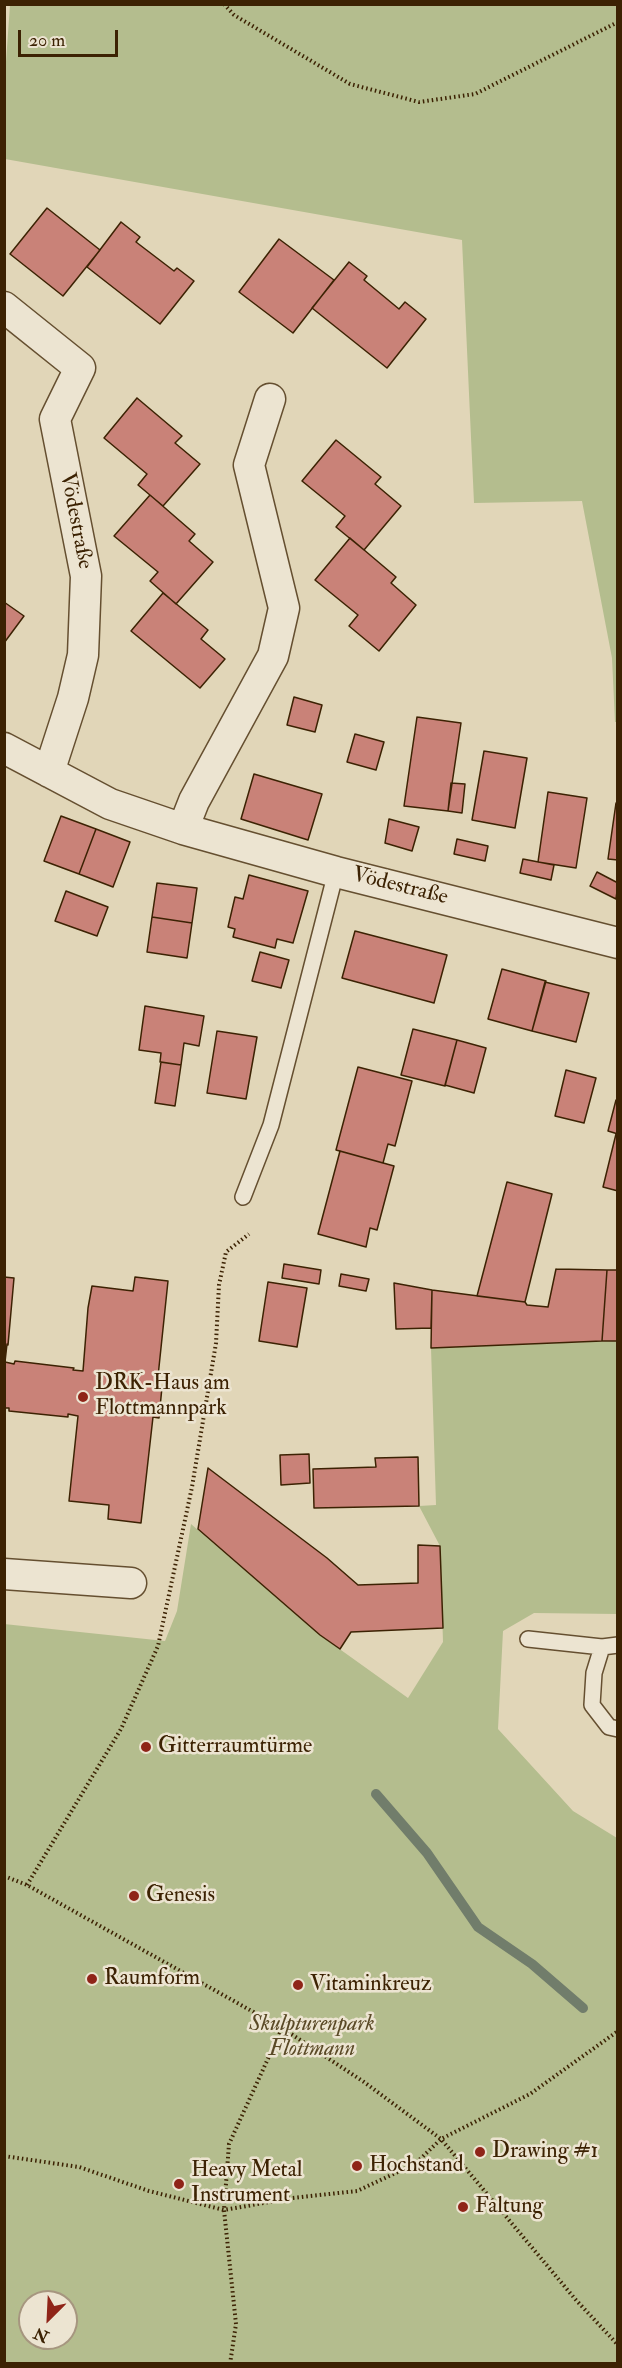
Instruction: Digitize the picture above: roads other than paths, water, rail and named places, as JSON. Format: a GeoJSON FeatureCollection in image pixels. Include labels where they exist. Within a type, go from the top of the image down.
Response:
{"type":"FeatureCollection","features":[{"type":"Feature","properties":{"kind":"street","name":"Vödestraße"},"geometry":{"type":"LineString","coordinates":[[4,307],[80,368],[55,419],[86,576],[83,655],[73,698],[49,772]]}},
{"type":"Feature","properties":{"kind":"street"},"geometry":{"type":"LineString","coordinates":[[183,829],[194,801],[273,656],[284,608],[249,465],[270,399]]}},
{"type":"Feature","properties":{"kind":"street","name":"Vödestraße"},"geometry":{"type":"LineString","coordinates":[[4,748],[110,804],[183,829],[336,872],[618,943]]}},
{"type":"Feature","properties":{"kind":"street"},"geometry":{"type":"LineString","coordinates":[[4,1574],[131,1582]]}},
{"type":"Feature","properties":{"kind":"lane"},"geometry":{"type":"LineString","coordinates":[[243,1197],[271,1125],[336,872]]}},
{"type":"Feature","properties":{"kind":"lane"},"geometry":{"type":"LineString","coordinates":[[528,1639],[610,1646],[594,1673],[591,1705],[609,1727],[618,1729]]}},
{"type":"Feature","properties":{"kind":"waterway"},"geometry":{"type":"LineString","coordinates":[[376,1794],[427,1853],[478,1927],[532,1964],[583,2008]]}},
{"type":"Feature","properties":{"kind":"place","name":"DRK-Haus am Flottmannpark"},"geometry":{"type":"Point","coordinates":[83,1397]}},
{"type":"Feature","properties":{"kind":"place","name":"Gitterraumtürme"},"geometry":{"type":"Point","coordinates":[146,1747]}},
{"type":"Feature","properties":{"kind":"place","name":"Genesis"},"geometry":{"type":"Point","coordinates":[134,1896]}},
{"type":"Feature","properties":{"kind":"place","name":"Raumform"},"geometry":{"type":"Point","coordinates":[92,1979]}},
{"type":"Feature","properties":{"kind":"place","name":"Vitaminkreuz"},"geometry":{"type":"Point","coordinates":[298,1985]}},
{"type":"Feature","properties":{"kind":"place","name":"Drawing #1"},"geometry":{"type":"Point","coordinates":[480,2152]}},
{"type":"Feature","properties":{"kind":"place","name":"Hochstand"},"geometry":{"type":"Point","coordinates":[357,2166]}},
{"type":"Feature","properties":{"kind":"place","name":"Heavy Metal Instrument"},"geometry":{"type":"Point","coordinates":[179,2184]}},
{"type":"Feature","properties":{"kind":"place","name":"Faltung"},"geometry":{"type":"Point","coordinates":[463,2207]}},
{"type":"Feature","properties":{"kind":"park label","name":"Skulpturenpark Flottmann"},"geometry":{"type":"Point","coordinates":[312,2038]}}]}
